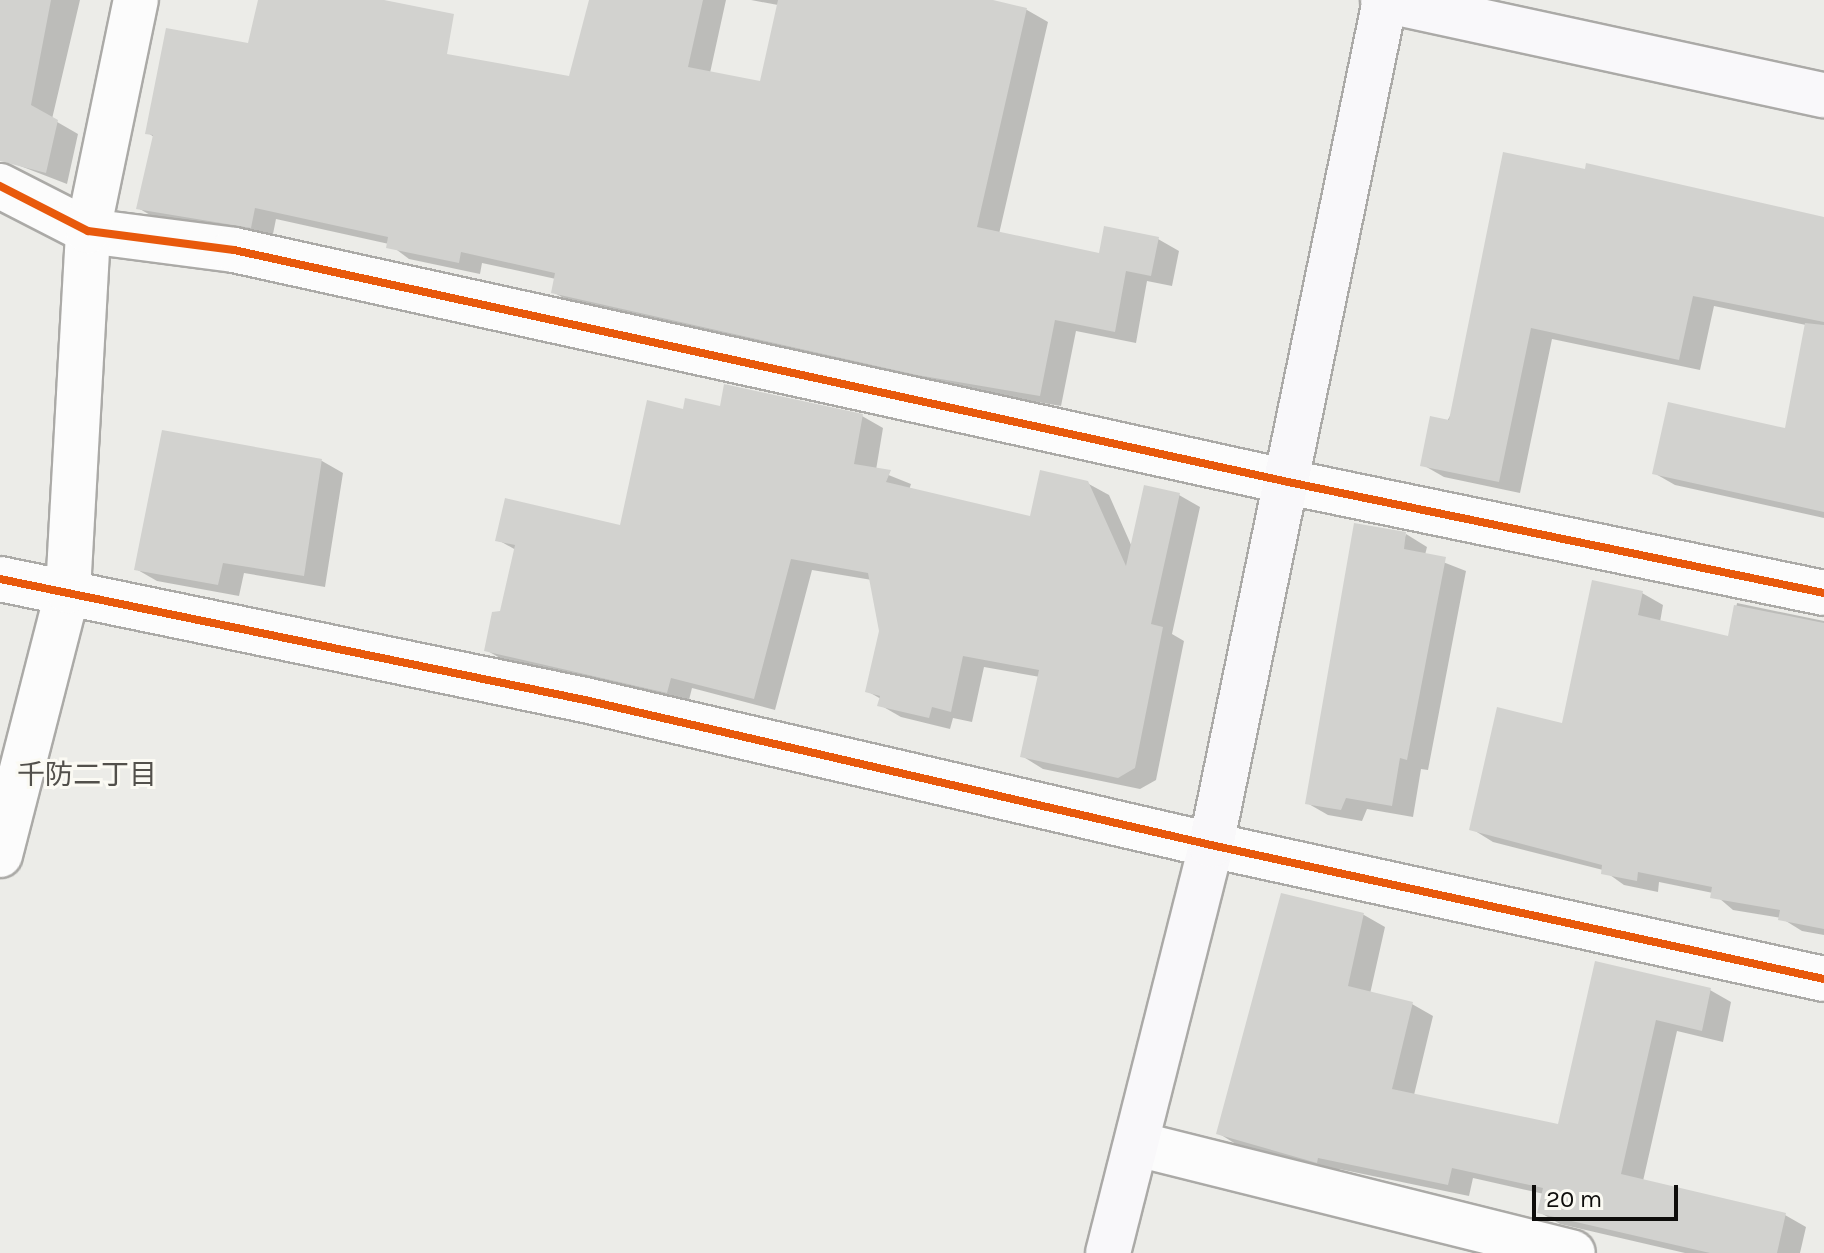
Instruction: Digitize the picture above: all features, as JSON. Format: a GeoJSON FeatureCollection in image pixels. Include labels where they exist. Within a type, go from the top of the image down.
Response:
{"type":"FeatureCollection","features":[{"type":"Feature","properties":{"kind":"street"},"geometry":{"type":"LineString","coordinates":[[0,855],[68,591],[88,231],[136,0]]}},
{"type":"Feature","properties":{"kind":"street"},"geometry":{"type":"LineString","coordinates":[[1108,1253],[1211,845],[1385,0],[1824,95]]}},
{"type":"Feature","properties":{"kind":"street"},"geometry":{"type":"LineString","coordinates":[[0,186],[88,231],[234,250],[1288,482],[1824,593]]}},
{"type":"Feature","properties":{"kind":"street"},"geometry":{"type":"LineString","coordinates":[[0,579],[585,700],[1211,845],[1824,979]]}},
{"type":"Feature","properties":{"kind":"street"},"geometry":{"type":"LineString","coordinates":[[1137,1144],[1573,1253]]}},
{"type":"Feature","properties":{"kind":"building"},"geometry":{"type":"Polygon","coordinates":[[[0,0],[51,0],[31,105],[58,120],[46,173],[0,161],[0,0]]]}},
{"type":"Feature","properties":{"kind":"building"},"geometry":{"type":"Polygon","coordinates":[[[258,0],[384,0],[454,14],[447,54],[569,76],[589,0],[703,0],[688,67],[760,81],[778,0],[993,0],[1027,8],[977,227],[1099,253],[1104,226],[1159,237],[1151,276],[1126,271],[1115,332],[1055,320],[1040,396],[917,375],[551,293],[555,273],[461,252],[459,263],[386,248],[388,237],[255,208],[251,228],[136,209],[153,135],[145,134],[166,28],[248,43],[258,0]]]}},
{"type":"Feature","properties":{"kind":"building"},"geometry":{"type":"Polygon","coordinates":[[[1503,152],[1585,169],[1586,163],[1824,217],[1824,322],[1693,296],[1679,360],[1531,328],[1499,482],[1420,466],[1430,416],[1449,420],[1503,152]]]}},
{"type":"Feature","properties":{"kind":"building"},"geometry":{"type":"Polygon","coordinates":[[[1805,323],[1824,325],[1824,512],[1652,474],[1668,402],[1785,428],[1805,323]]]}},
{"type":"Feature","properties":{"kind":"building"},"geometry":{"type":"Polygon","coordinates":[[[724,384],[863,414],[854,464],[891,470],[886,482],[1030,516],[1040,470],[1088,481],[1126,566],[1144,485],[1180,493],[1151,624],[1163,627],[1135,768],[1118,778],[1020,757],[1039,670],[963,656],[951,712],[932,707],[929,718],[877,706],[880,696],[865,692],[879,631],[868,573],[791,559],[754,699],[671,678],[667,693],[484,651],[492,612],[500,611],[515,545],[495,541],[505,498],[620,525],[647,400],[683,409],[685,398],[720,406],[724,384]]]}},
{"type":"Feature","properties":{"kind":"building"},"geometry":{"type":"Polygon","coordinates":[[[162,430],[322,459],[304,576],[223,563],[218,585],[134,570],[162,430]]]}},
{"type":"Feature","properties":{"kind":"building"},"geometry":{"type":"Polygon","coordinates":[[[1354,523],[1406,532],[1404,549],[1446,557],[1407,760],[1400,758],[1392,806],[1346,798],[1341,810],[1305,804],[1354,523]]]}},
{"type":"Feature","properties":{"kind":"building"},"geometry":{"type":"Polygon","coordinates":[[[1592,580],[1643,591],[1638,615],[1728,636],[1734,605],[1824,623],[1824,929],[1778,920],[1780,910],[1710,898],[1712,887],[1638,872],[1637,881],[1601,874],[1602,865],[1469,830],[1497,707],[1562,723],[1592,580]]]}},
{"type":"Feature","properties":{"kind":"building"},"geometry":{"type":"Polygon","coordinates":[[[1281,893],[1364,913],[1348,986],[1413,1002],[1392,1089],[1558,1124],[1595,961],[1711,988],[1702,1031],[1656,1020],[1621,1174],[1786,1213],[1777,1253],[1710,1253],[1537,1213],[1543,1188],[1452,1168],[1448,1185],[1318,1158],[1317,1163],[1216,1134],[1281,893]]]}},
{"type":"Feature","properties":{"kind":"cycle path"},"geometry":{"type":"LineString","coordinates":[[0,186],[88,231],[234,250],[1288,482],[1824,593]]}},
{"type":"Feature","properties":{"kind":"cycle path"},"geometry":{"type":"LineString","coordinates":[[0,579],[585,700],[1211,845],[1824,979]]}},
{"type":"Feature","properties":{"kind":"district","name":"千防二丁目"},"geometry":{"type":"Point","coordinates":[87,775]}}]}
